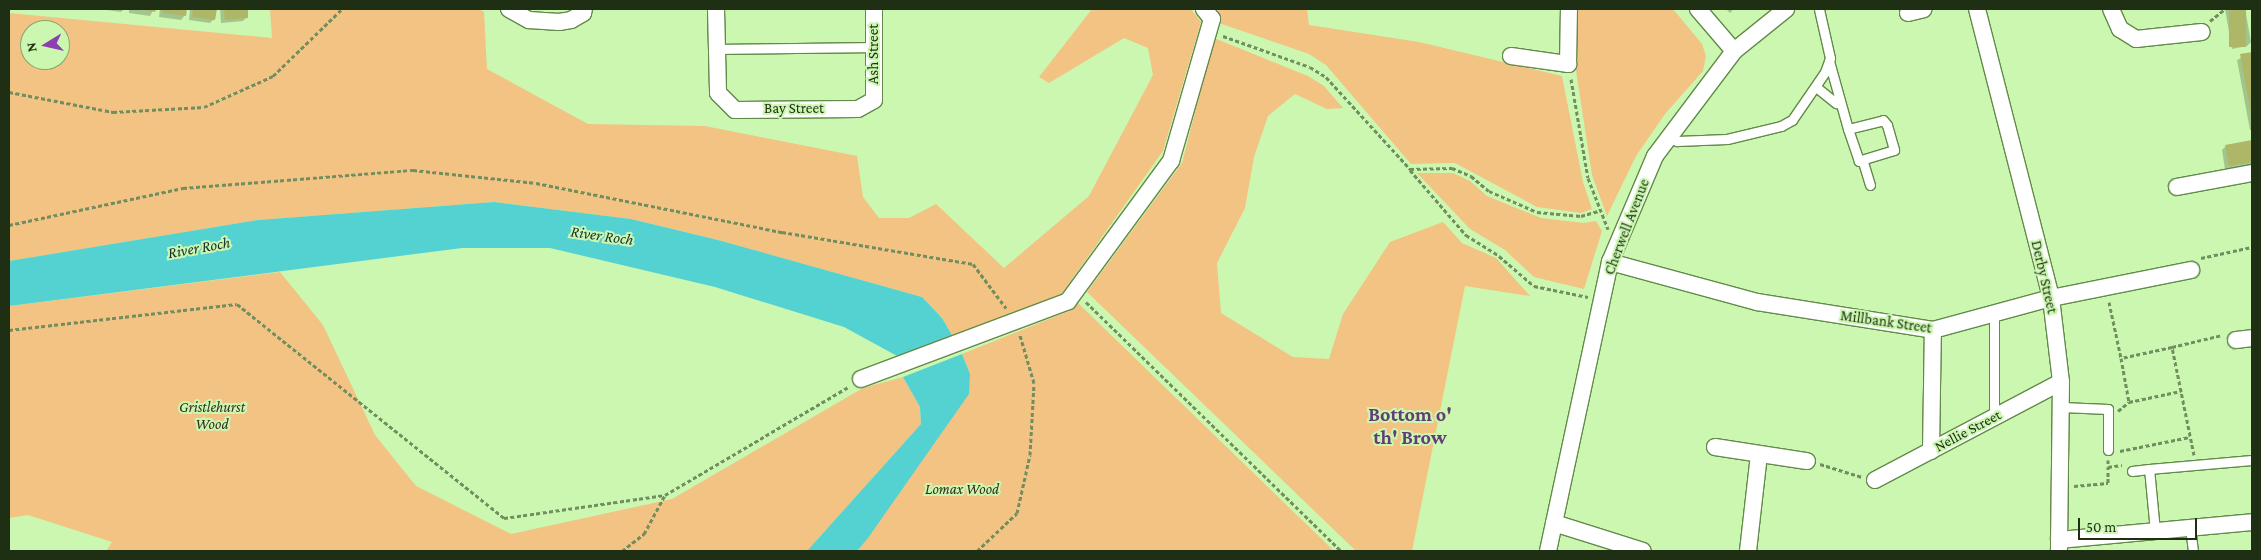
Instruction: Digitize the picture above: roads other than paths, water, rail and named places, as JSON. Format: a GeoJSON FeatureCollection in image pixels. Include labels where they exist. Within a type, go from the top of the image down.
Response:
{"type":"FeatureCollection","features":[{"type":"Feature","properties":{"kind":"street"},"geometry":{"type":"LineString","coordinates":[[509,9],[529,20],[559,22],[572,20],[583,13],[584,9]]}},
{"type":"Feature","properties":{"kind":"street"},"geometry":{"type":"LineString","coordinates":[[716,9],[717,49]]}},
{"type":"Feature","properties":{"kind":"street","name":"Ash Street"},"geometry":{"type":"LineString","coordinates":[[874,9],[874,100]]}},
{"type":"Feature","properties":{"kind":"street"},"geometry":{"type":"LineString","coordinates":[[861,379],[1068,301],[1172,161],[1212,19],[1204,9]]}},
{"type":"Feature","properties":{"kind":"street"},"geometry":{"type":"LineString","coordinates":[[1511,56],[1568,64],[1569,9]]}},
{"type":"Feature","properties":{"kind":"street"},"geometry":{"type":"LineString","coordinates":[[1698,9],[1734,51]]}},
{"type":"Feature","properties":{"kind":"street","name":"Cherwell Avenue"},"geometry":{"type":"LineString","coordinates":[[1548,551],[1610,262],[1655,156],[1734,51],[1786,9]]}},
{"type":"Feature","properties":{"kind":"street"},"geometry":{"type":"LineString","coordinates":[[1908,13],[1924,9]]}},
{"type":"Feature","properties":{"kind":"street","name":"Derby Street"},"geometry":{"type":"LineString","coordinates":[[1977,9],[2051,298],[2061,382],[2059,546]]}},
{"type":"Feature","properties":{"kind":"street"},"geometry":{"type":"LineString","coordinates":[[2112,9],[2120,29],[2136,39],[2202,32]]}},
{"type":"Feature","properties":{"kind":"street","name":"Bay Street"},"geometry":{"type":"LineString","coordinates":[[717,49],[718,93],[735,110],[858,109],[874,100]]}},
{"type":"Feature","properties":{"kind":"street"},"geometry":{"type":"LineString","coordinates":[[2178,187],[2252,173]]}},
{"type":"Feature","properties":{"kind":"street","name":"Millbank Street"},"geometry":{"type":"LineString","coordinates":[[1610,262],[1757,302],[1933,330],[2051,298],[2191,270]]}},
{"type":"Feature","properties":{"kind":"street"},"geometry":{"type":"LineString","coordinates":[[1931,451],[1933,330]]}},
{"type":"Feature","properties":{"kind":"street","name":"Nellie Street"},"geometry":{"type":"LineString","coordinates":[[1875,480],[2061,382]]}},
{"type":"Feature","properties":{"kind":"street"},"geometry":{"type":"LineString","coordinates":[[1715,447],[1807,461]]}},
{"type":"Feature","properties":{"kind":"street"},"geometry":{"type":"LineString","coordinates":[[1748,551],[1759,455]]}},
{"type":"Feature","properties":{"kind":"street"},"geometry":{"type":"LineString","coordinates":[[1554,522],[1643,551]]}},
{"type":"Feature","properties":{"kind":"street"},"geometry":{"type":"LineString","coordinates":[[2059,546],[2155,531],[2252,522]]}},
{"type":"Feature","properties":{"kind":"lane"},"geometry":{"type":"LineString","coordinates":[[1819,9],[1840,110]]}},
{"type":"Feature","properties":{"kind":"lane"},"geometry":{"type":"LineString","coordinates":[[717,49],[874,47]]}},
{"type":"Feature","properties":{"kind":"lane"},"geometry":{"type":"LineString","coordinates":[[1669,138],[1677,141],[1727,139],[1781,126],[1792,120],[1816,86],[1829,61]]}},
{"type":"Feature","properties":{"kind":"lane"},"geometry":{"type":"LineString","coordinates":[[1816,86],[1833,97],[1848,129],[1856,159],[1863,162],[1894,150],[1887,126],[1878,120],[1848,129]]}},
{"type":"Feature","properties":{"kind":"lane"},"geometry":{"type":"LineString","coordinates":[[1863,162],[1870,185]]}},
{"type":"Feature","properties":{"kind":"lane"},"geometry":{"type":"LineString","coordinates":[[1994,315],[1994,417]]}},
{"type":"Feature","properties":{"kind":"lane"},"geometry":{"type":"LineString","coordinates":[[2061,407],[2108,409],[2108,450]]}},
{"type":"Feature","properties":{"kind":"lane"},"geometry":{"type":"LineString","coordinates":[[2132,471],[2252,460]]}},
{"type":"Feature","properties":{"kind":"lane"},"geometry":{"type":"LineString","coordinates":[[2149,470],[2155,531]]}},
{"type":"Feature","properties":{"kind":"lane"},"geometry":{"type":"LineString","coordinates":[[2190,527],[2193,551]]}},
{"type":"Feature","properties":{"kind":"water","name":"River Roch"},"geometry":{"type":"Polygon","coordinates":[[[494,202],[631,219],[718,240],[922,297],[942,318],[953,337],[899,357],[844,327],[715,287],[550,248],[462,248],[9,306],[9,261],[258,220],[494,202]]]}},
{"type":"Feature","properties":{"kind":"water"},"geometry":{"type":"Polygon","coordinates":[[[962,354],[970,374],[969,394],[868,538],[857,551],[807,551],[921,424],[920,407],[903,377],[962,354]]]}},
{"type":"Feature","properties":{"kind":"district","name":"Bottom o' th' Brow"},"geometry":{"type":"Point","coordinates":[1410,426]}},
{"type":"Feature","properties":{"kind":"park label","name":"Gristlehurst Wood"},"geometry":{"type":"Point","coordinates":[212,416]}},
{"type":"Feature","properties":{"kind":"park label","name":"Lomax Wood"},"geometry":{"type":"Point","coordinates":[962,490]}}]}
